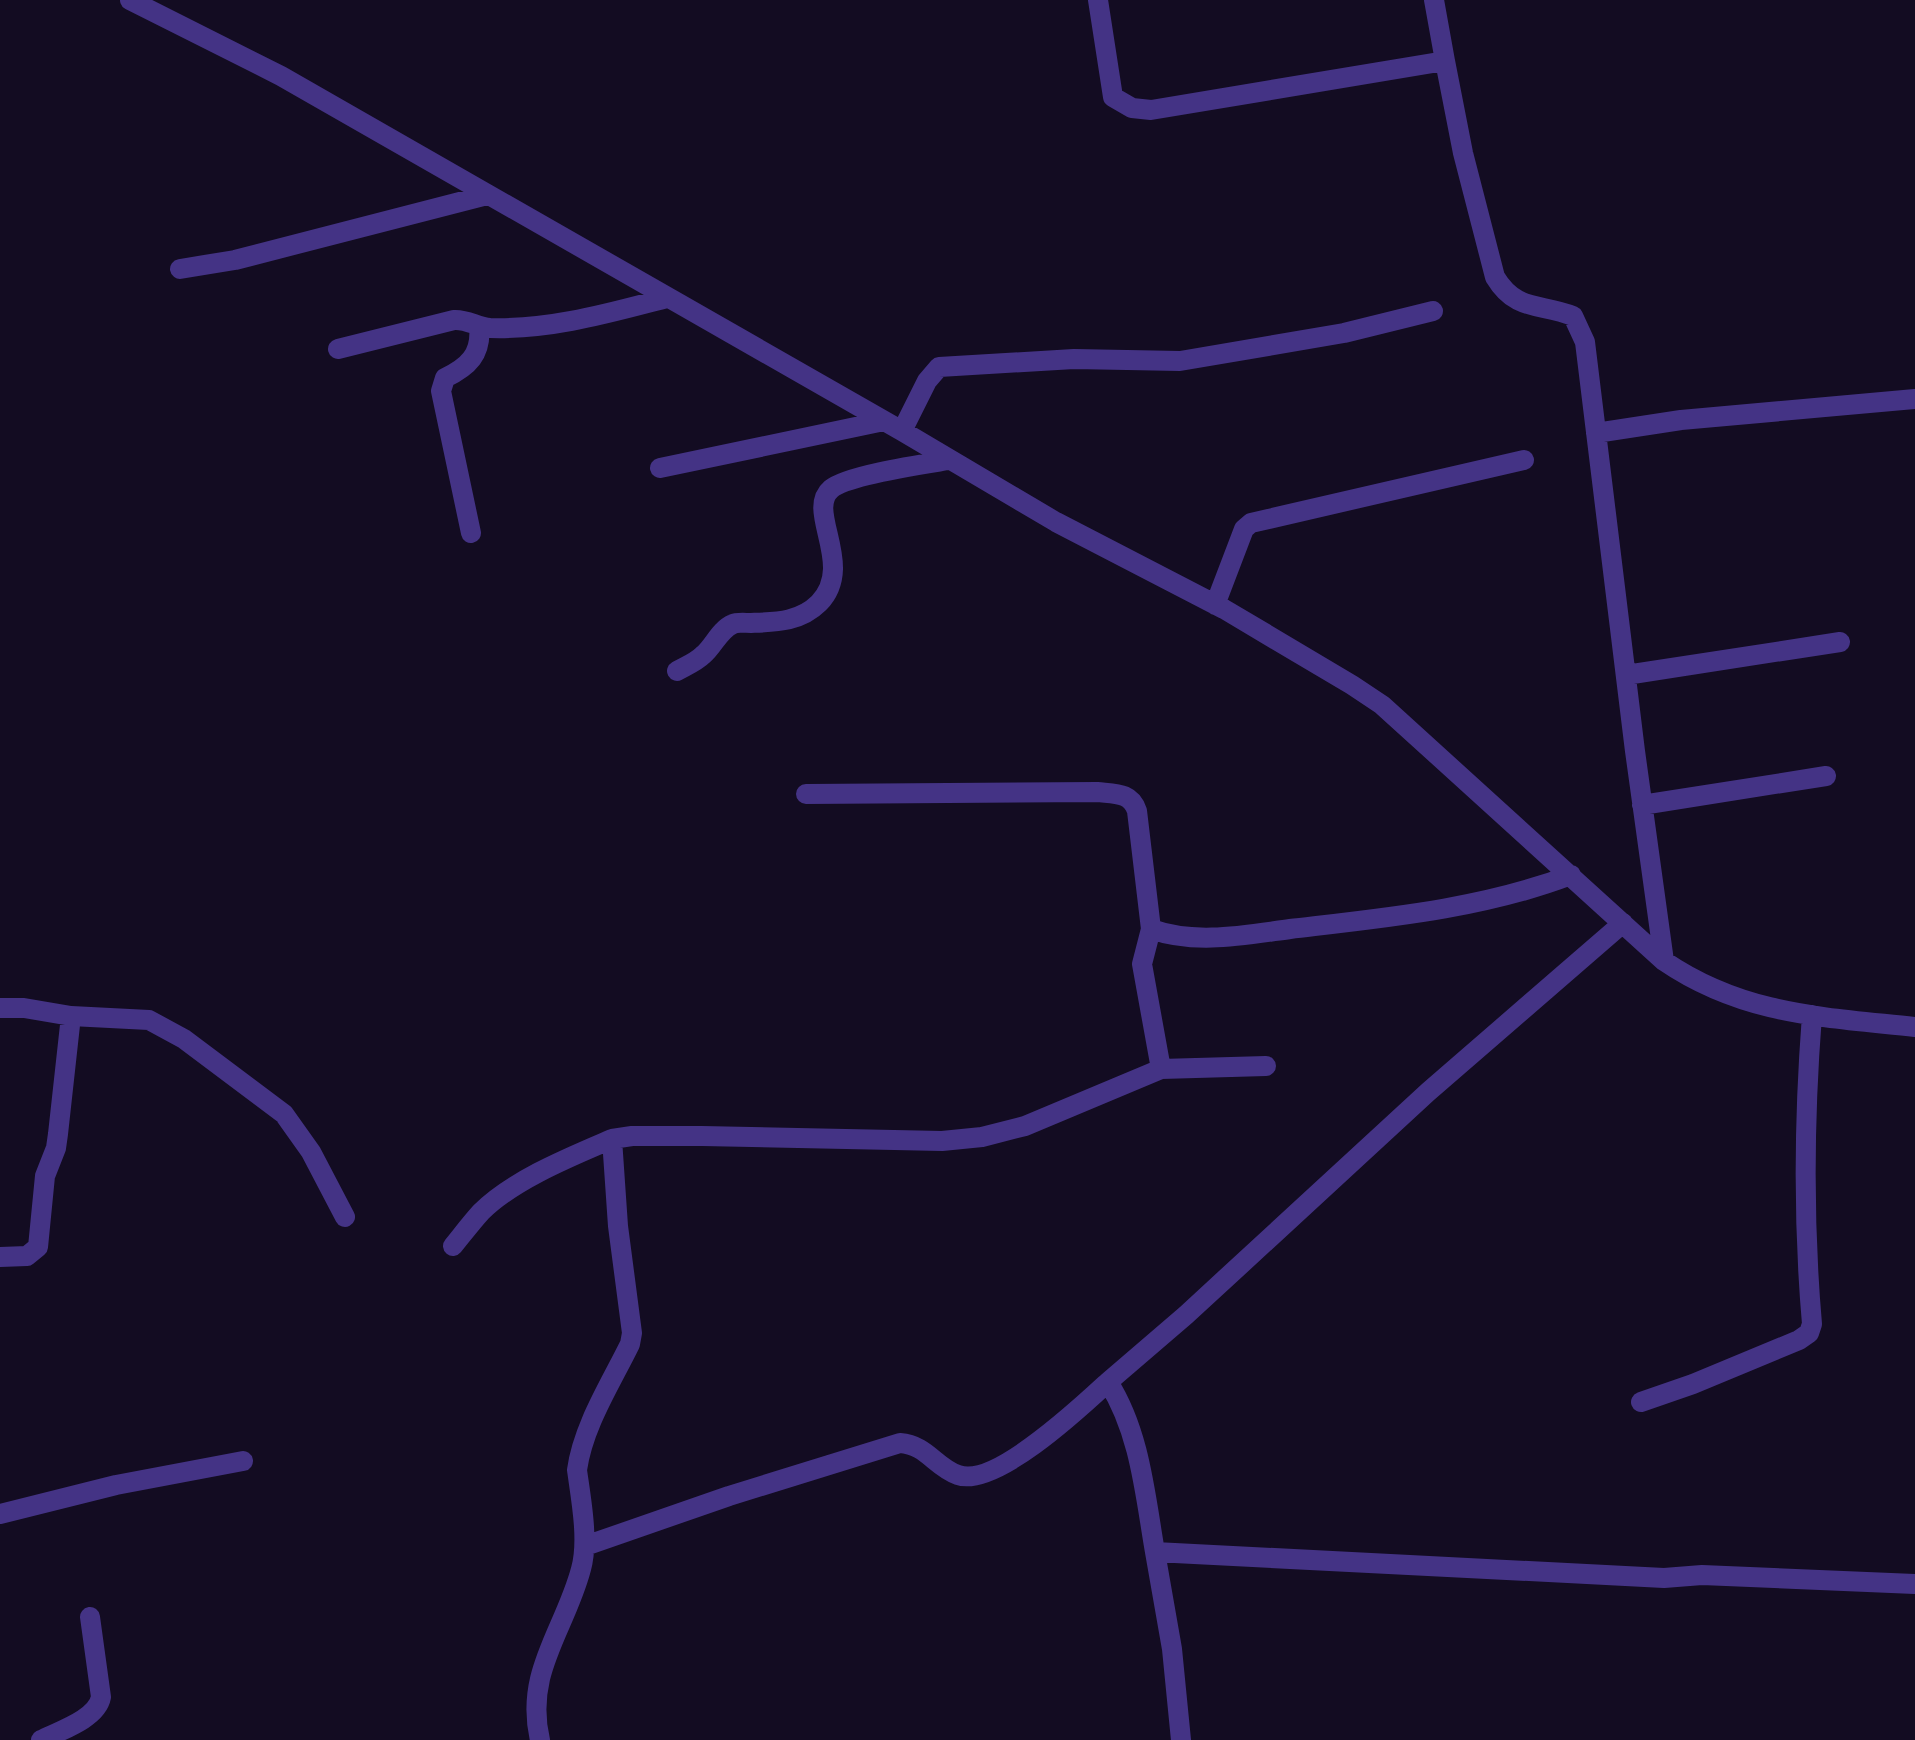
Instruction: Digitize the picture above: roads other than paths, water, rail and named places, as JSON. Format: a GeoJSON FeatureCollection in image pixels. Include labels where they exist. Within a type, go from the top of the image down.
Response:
{"type":"FeatureCollection","features":[{"type":"Feature","properties":{"kind":"street"},"geometry":{"type":"LineString","coordinates":[[130,0],[281,76],[1056,522],[1215,605],[1319,665],[1382,705],[1664,961],[1688,978],[1761,1007],[1915,1027]]}},
{"type":"Feature","properties":{"kind":"street"},"geometry":{"type":"LineString","coordinates":[[1098,0],[1113,97],[1132,108],[1151,110],[1445,61]]}},
{"type":"Feature","properties":{"kind":"street"},"geometry":{"type":"LineString","coordinates":[[1434,0],[1463,153],[1495,277],[1504,291],[1517,301],[1560,310],[1573,316],[1585,342],[1664,961]]}},
{"type":"Feature","properties":{"kind":"street"},"geometry":{"type":"LineString","coordinates":[[180,269],[250,256],[487,195]]}},
{"type":"Feature","properties":{"kind":"street"},"geometry":{"type":"LineString","coordinates":[[338,349],[454,320],[464,319],[479,327],[546,325],[600,316],[667,298]]}},
{"type":"Feature","properties":{"kind":"street"},"geometry":{"type":"LineString","coordinates":[[660,468],[893,426],[939,367],[1074,359],[1180,361],[1344,333],[1433,311]]}},
{"type":"Feature","properties":{"kind":"street"},"geometry":{"type":"LineString","coordinates":[[471,533],[441,391],[445,378],[471,361],[481,339],[479,327]]}},
{"type":"Feature","properties":{"kind":"street"},"geometry":{"type":"LineString","coordinates":[[1596,433],[1681,420],[1915,399]]}},
{"type":"Feature","properties":{"kind":"street"},"geometry":{"type":"LineString","coordinates":[[677,671],[704,655],[721,633],[734,623],[777,622],[802,616],[831,589],[835,573],[823,509],[825,497],[833,486],[887,470],[949,460]]}},
{"type":"Feature","properties":{"kind":"street"},"geometry":{"type":"LineString","coordinates":[[1215,605],[1244,529],[1251,523],[1307,513],[1524,460]]}},
{"type":"Feature","properties":{"kind":"street"},"geometry":{"type":"LineString","coordinates":[[1626,675],[1840,642]]}},
{"type":"Feature","properties":{"kind":"street"},"geometry":{"type":"LineString","coordinates":[[1642,805],[1826,776]]}},
{"type":"Feature","properties":{"kind":"street"},"geometry":{"type":"LineString","coordinates":[[806,794],[1097,792],[1127,796],[1134,802],[1137,811],[1151,929],[1142,964],[1161,1069]]}},
{"type":"Feature","properties":{"kind":"street"},"geometry":{"type":"LineString","coordinates":[[1151,929],[1169,936],[1215,937],[1339,924],[1530,891],[1571,875]]}},
{"type":"Feature","properties":{"kind":"street"},"geometry":{"type":"LineString","coordinates":[[585,1546],[729,1496],[900,1443],[916,1444],[958,1475],[969,1477],[981,1475],[1014,1458],[1043,1438],[1186,1315],[1428,1092],[1623,923]]}},
{"type":"Feature","properties":{"kind":"street"},"geometry":{"type":"LineString","coordinates":[[0,1008],[149,1020],[184,1039],[284,1114],[311,1152],[345,1217]]}},
{"type":"Feature","properties":{"kind":"street"},"geometry":{"type":"LineString","coordinates":[[1641,1402],[1693,1384],[1809,1333],[1812,1324],[1806,1232],[1805,1135],[1812,1015]]}},
{"type":"Feature","properties":{"kind":"street"},"geometry":{"type":"LineString","coordinates":[[0,1257],[27,1256],[38,1247],[43,1185],[58,1134],[71,1016]]}},
{"type":"Feature","properties":{"kind":"street"},"geometry":{"type":"LineString","coordinates":[[453,1246],[482,1211],[507,1192],[612,1139],[702,1136],[942,1141],[982,1137],[1025,1126],[1161,1069],[1266,1066]]}},
{"type":"Feature","properties":{"kind":"street"},"geometry":{"type":"LineString","coordinates":[[540,1740],[536,1724],[536,1692],[543,1663],[576,1585],[585,1546],[578,1460],[630,1344],[632,1333],[618,1226],[612,1139]]}},
{"type":"Feature","properties":{"kind":"street"},"geometry":{"type":"LineString","coordinates":[[1108,1382],[1127,1418],[1142,1475],[1172,1649],[1181,1740]]}},
{"type":"Feature","properties":{"kind":"street"},"geometry":{"type":"LineString","coordinates":[[0,1514],[116,1485],[243,1461]]}},
{"type":"Feature","properties":{"kind":"street"},"geometry":{"type":"LineString","coordinates":[[1155,1552],[1664,1578],[1702,1575],[1915,1584]]}},
{"type":"Feature","properties":{"kind":"street"},"geometry":{"type":"LineString","coordinates":[[41,1740],[88,1716],[99,1705],[101,1697],[90,1617]]}}]}
